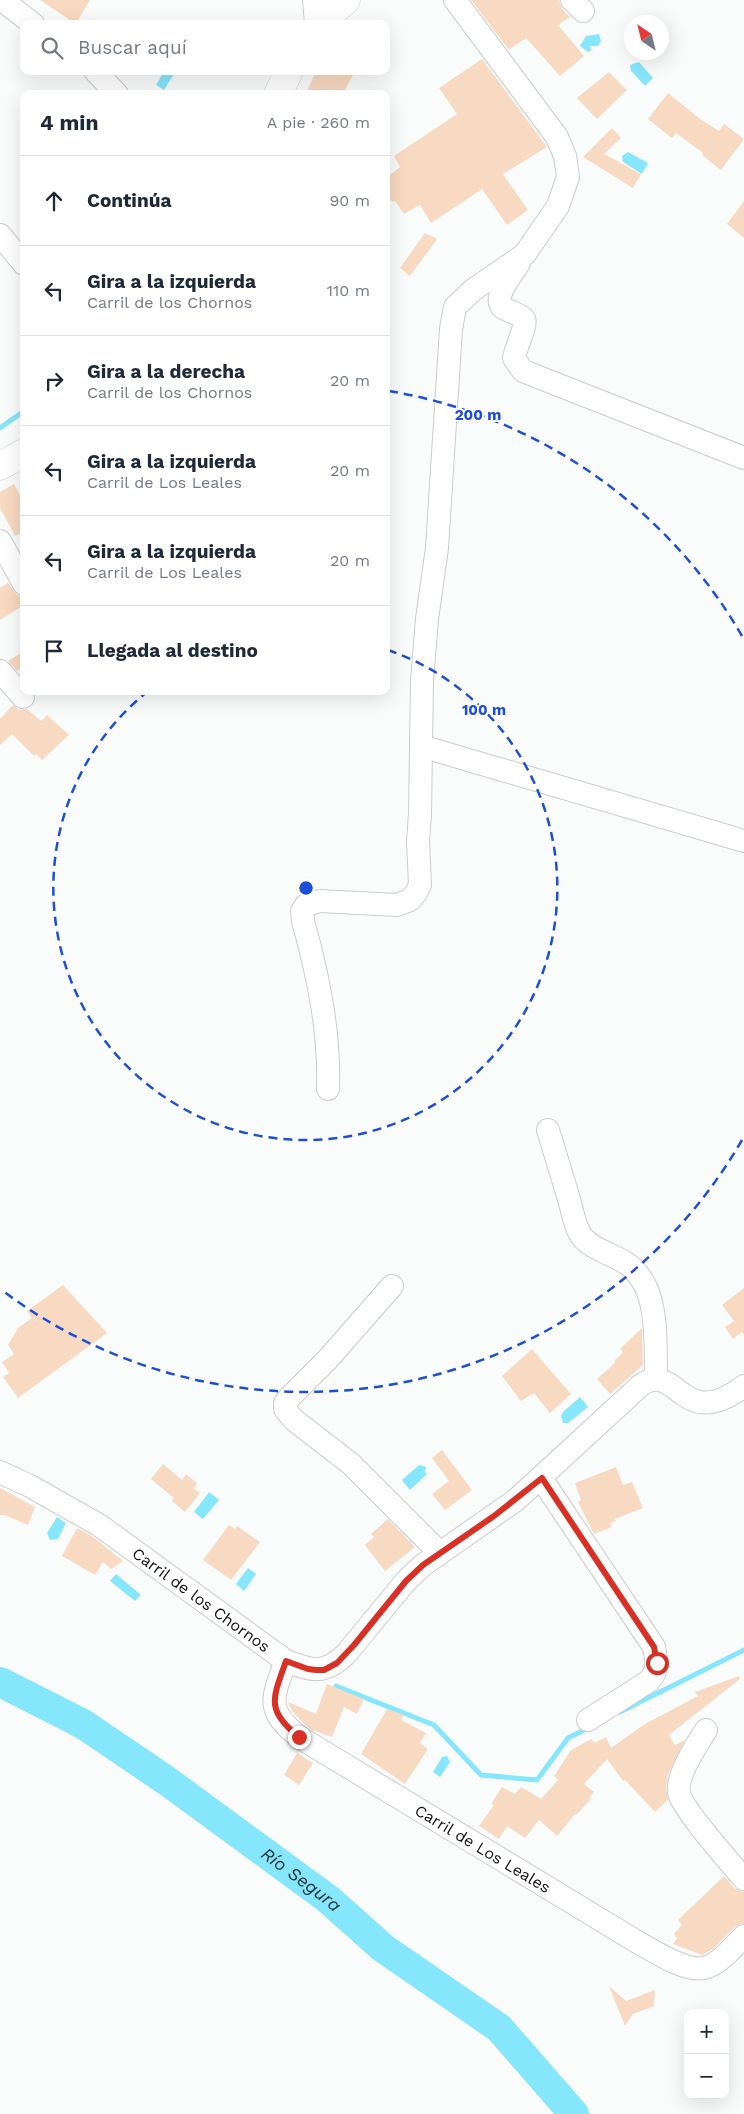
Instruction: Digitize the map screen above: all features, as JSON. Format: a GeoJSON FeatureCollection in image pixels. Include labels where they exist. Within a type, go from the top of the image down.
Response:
{"type":"FeatureCollection","features":[{"type":"Feature","properties":{"kind":"main road"},"geometry":{"type":"LineString","coordinates":[[322,20],[346,0]]}},
{"type":"Feature","properties":{"kind":"main road"},"geometry":{"type":"LineString","coordinates":[[280,90],[287,75]]}},
{"type":"Feature","properties":{"kind":"main road"},"geometry":{"type":"LineString","coordinates":[[0,466],[20,455]]}},
{"type":"Feature","properties":{"kind":"street"},"geometry":{"type":"LineString","coordinates":[[2,0],[28,20]]}},
{"type":"Feature","properties":{"kind":"street"},"geometry":{"type":"LineString","coordinates":[[314,0],[316,20]]}},
{"type":"Feature","properties":{"kind":"street"},"geometry":{"type":"LineString","coordinates":[[454,0],[557,137],[565,156],[568,177],[558,206],[525,254],[500,294],[499,300]]}},
{"type":"Feature","properties":{"kind":"street"},"geometry":{"type":"LineString","coordinates":[[99,75],[113,90]]}},
{"type":"Feature","properties":{"kind":"street"},"geometry":{"type":"LineString","coordinates":[[0,235],[20,259]]}},
{"type":"Feature","properties":{"kind":"street"},"geometry":{"type":"LineString","coordinates":[[328,1089],[328,1045],[317,980],[302,911],[306,905],[320,901],[398,905],[404,904],[416,893],[420,876],[418,841],[423,672],[427,619],[437,548],[451,329],[455,307],[473,290],[525,254]]}},
{"type":"Feature","properties":{"kind":"street"},"geometry":{"type":"LineString","coordinates":[[473,290],[491,288],[502,307],[523,318],[525,321],[526,325],[519,338],[514,358],[522,371],[744,458]]}},
{"type":"Feature","properties":{"kind":"street"},"geometry":{"type":"LineString","coordinates":[[0,541],[20,577]]}},
{"type":"Feature","properties":{"kind":"street"},"geometry":{"type":"LineString","coordinates":[[0,672],[20,694]]}},
{"type":"Feature","properties":{"kind":"street"},"geometry":{"type":"LineString","coordinates":[[420,746],[744,841]]}},
{"type":"Feature","properties":{"kind":"street"},"geometry":{"type":"LineString","coordinates":[[548,1130],[579,1232],[591,1246],[624,1261],[641,1276],[647,1287],[653,1315],[656,1378],[665,1380],[684,1397],[700,1404],[723,1400],[744,1386]]}},
{"type":"Feature","properties":{"kind":"street"},"geometry":{"type":"LineString","coordinates":[[392,1286],[327,1360],[289,1398],[285,1403],[285,1408],[294,1420],[352,1464],[440,1553]]}},
{"type":"Feature","properties":{"kind":"street","name":"Carril de los Chornos"},"geometry":{"type":"LineString","coordinates":[[0,1472],[30,1486],[99,1524],[286,1661],[308,1669],[324,1670],[337,1663],[354,1645],[406,1581],[440,1553],[501,1511],[542,1478],[641,1385],[648,1380],[656,1378]]}},
{"type":"Feature","properties":{"kind":"street"},"geometry":{"type":"LineString","coordinates":[[542,1478],[654,1647],[657,1663],[656,1674],[649,1681],[588,1720]]}},
{"type":"Feature","properties":{"kind":"street","name":"Carril de Los Leales"},"geometry":{"type":"LineString","coordinates":[[286,1661],[277,1685],[274,1704],[276,1714],[285,1726],[299,1737],[639,1944],[692,1968],[704,1968],[714,1964],[744,1936]]}},
{"type":"Feature","properties":{"kind":"street"},"geometry":{"type":"LineString","coordinates":[[706,1730],[693,1750],[678,1792],[688,1810],[744,1879]]}},
{"type":"Feature","properties":{"kind":"water"},"geometry":{"type":"Polygon","coordinates":[[[599,34],[601,41],[598,46],[590,46],[591,50],[588,52],[580,46],[586,36],[599,34]]]}},
{"type":"Feature","properties":{"kind":"water"},"geometry":{"type":"Polygon","coordinates":[[[639,62],[653,78],[645,86],[631,71],[630,65],[639,62]]]}},
{"type":"Feature","properties":{"kind":"water"},"geometry":{"type":"Polygon","coordinates":[[[162,75],[173,75],[164,90],[156,85],[162,75]]]}},
{"type":"Feature","properties":{"kind":"water"},"geometry":{"type":"Polygon","coordinates":[[[628,152],[648,163],[642,174],[623,162],[622,156],[628,152]]]}},
{"type":"Feature","properties":{"kind":"water"},"geometry":{"type":"Polygon","coordinates":[[[580,1397],[588,1407],[568,1423],[563,1423],[561,1416],[563,1412],[580,1397]]]}},
{"type":"Feature","properties":{"kind":"water"},"geometry":{"type":"Polygon","coordinates":[[[419,1465],[426,1467],[425,1472],[427,1474],[410,1490],[402,1480],[419,1465]]]}},
{"type":"Feature","properties":{"kind":"water"},"geometry":{"type":"Polygon","coordinates":[[[209,1492],[219,1500],[203,1519],[194,1512],[209,1492]]]}},
{"type":"Feature","properties":{"kind":"water"},"geometry":{"type":"Polygon","coordinates":[[[57,1517],[66,1523],[58,1539],[50,1540],[47,1533],[57,1517]]]}},
{"type":"Feature","properties":{"kind":"water"},"geometry":{"type":"Polygon","coordinates":[[[248,1568],[256,1574],[244,1591],[236,1584],[248,1568]]]}},
{"type":"Feature","properties":{"kind":"water"},"geometry":{"type":"Polygon","coordinates":[[[116,1574],[141,1595],[135,1601],[110,1581],[116,1574]]]}},
{"type":"Feature","properties":{"kind":"water"},"geometry":{"type":"Polygon","coordinates":[[[447,1756],[450,1762],[440,1777],[433,1772],[442,1757],[447,1756]]]}},
{"type":"Feature","properties":{"kind":"building"},"geometry":{"type":"Polygon","coordinates":[[[40,0],[90,0],[78,20],[70,20],[40,0]]]}},
{"type":"Feature","properties":{"kind":"building"},"geometry":{"type":"Polygon","coordinates":[[[471,0],[559,0],[562,9],[570,17],[558,25],[584,56],[560,76],[526,38],[509,50],[471,0]]]}},
{"type":"Feature","properties":{"kind":"building"},"geometry":{"type":"Polygon","coordinates":[[[482,59],[547,147],[503,174],[528,210],[507,225],[482,189],[431,223],[420,205],[404,214],[395,201],[392,202],[390,199],[390,175],[400,167],[394,156],[457,114],[439,88],[482,59]]]}},
{"type":"Feature","properties":{"kind":"building"},"geometry":{"type":"Polygon","coordinates":[[[609,72],[627,90],[597,119],[577,98],[609,72]]]}},
{"type":"Feature","properties":{"kind":"building"},"geometry":{"type":"Polygon","coordinates":[[[314,75],[353,75],[345,90],[308,90],[314,75]]]}},
{"type":"Feature","properties":{"kind":"building"},"geometry":{"type":"Polygon","coordinates":[[[668,93],[700,119],[719,131],[724,124],[744,139],[721,170],[703,156],[702,152],[676,133],[672,138],[648,119],[668,93]]]}},
{"type":"Feature","properties":{"kind":"building"},"geometry":{"type":"Polygon","coordinates":[[[612,128],[621,138],[604,154],[641,174],[633,188],[583,157],[612,128]]]}},
{"type":"Feature","properties":{"kind":"building"},"geometry":{"type":"Polygon","coordinates":[[[744,201],[744,238],[727,224],[744,201]]]}},
{"type":"Feature","properties":{"kind":"building"},"geometry":{"type":"Polygon","coordinates":[[[425,233],[437,239],[410,276],[400,268],[425,233]]]}},
{"type":"Feature","properties":{"kind":"building"},"geometry":{"type":"Polygon","coordinates":[[[14,484],[20,495],[20,534],[15,536],[0,508],[0,492],[14,484]]]}},
{"type":"Feature","properties":{"kind":"building"},"geometry":{"type":"Polygon","coordinates":[[[8,583],[17,595],[20,596],[20,608],[0,620],[0,588],[8,583]]]}},
{"type":"Feature","properties":{"kind":"building"},"geometry":{"type":"Polygon","coordinates":[[[20,654],[20,669],[17,671],[8,661],[20,654]]]}},
{"type":"Feature","properties":{"kind":"building"},"geometry":{"type":"Polygon","coordinates":[[[13,705],[19,710],[27,709],[41,721],[47,715],[69,735],[42,760],[36,754],[34,756],[12,734],[0,745],[0,719],[13,705]]]}},
{"type":"Feature","properties":{"kind":"building"},"geometry":{"type":"Polygon","coordinates":[[[63,1285],[107,1333],[18,1398],[3,1377],[9,1373],[2,1362],[14,1354],[8,1345],[18,1328],[32,1318],[27,1311],[63,1285]]]}},
{"type":"Feature","properties":{"kind":"building"},"geometry":{"type":"Polygon","coordinates":[[[744,1288],[744,1335],[742,1332],[733,1339],[725,1327],[734,1321],[722,1305],[744,1288]]]}},
{"type":"Feature","properties":{"kind":"building"},"geometry":{"type":"Polygon","coordinates":[[[642,1328],[643,1365],[610,1394],[597,1379],[615,1363],[614,1361],[623,1352],[620,1349],[642,1328]]]}},
{"type":"Feature","properties":{"kind":"building"},"geometry":{"type":"Polygon","coordinates":[[[532,1349],[571,1394],[550,1413],[534,1393],[521,1401],[502,1376],[532,1349]]]}},
{"type":"Feature","properties":{"kind":"building"},"geometry":{"type":"Polygon","coordinates":[[[442,1450],[472,1490],[445,1510],[432,1494],[449,1481],[432,1458],[442,1450]]]}},
{"type":"Feature","properties":{"kind":"building"},"geometry":{"type":"Polygon","coordinates":[[[163,1464],[182,1480],[186,1474],[197,1483],[194,1489],[200,1493],[185,1512],[172,1501],[174,1498],[151,1479],[163,1464]]]}},
{"type":"Feature","properties":{"kind":"building"},"geometry":{"type":"Polygon","coordinates":[[[616,1467],[623,1485],[632,1482],[643,1508],[615,1519],[616,1521],[610,1523],[612,1527],[594,1534],[578,1502],[581,1500],[575,1483],[616,1467]]]}},
{"type":"Feature","properties":{"kind":"building"},"geometry":{"type":"Polygon","coordinates":[[[0,1488],[35,1507],[28,1525],[5,1515],[0,1515],[0,1488]]]}},
{"type":"Feature","properties":{"kind":"building"},"geometry":{"type":"Polygon","coordinates":[[[388,1519],[415,1547],[385,1571],[365,1545],[374,1537],[371,1534],[388,1519]]]}},
{"type":"Feature","properties":{"kind":"building"},"geometry":{"type":"Polygon","coordinates":[[[229,1525],[235,1529],[237,1526],[260,1542],[231,1580],[203,1560],[229,1525]]]}},
{"type":"Feature","properties":{"kind":"building"},"geometry":{"type":"Polygon","coordinates":[[[77,1528],[92,1536],[123,1561],[111,1569],[103,1562],[95,1575],[62,1556],[77,1528]]]}},
{"type":"Feature","properties":{"kind":"building"},"geometry":{"type":"Polygon","coordinates":[[[739,1676],[740,1679],[669,1735],[675,1745],[685,1740],[668,1775],[666,1786],[668,1800],[655,1812],[625,1780],[623,1781],[607,1759],[584,1784],[594,1792],[589,1798],[591,1799],[575,1814],[557,1836],[539,1820],[525,1838],[507,1826],[499,1839],[479,1826],[494,1805],[491,1804],[502,1787],[515,1794],[521,1787],[541,1799],[558,1780],[554,1776],[571,1750],[591,1739],[595,1743],[606,1737],[611,1748],[645,1724],[698,1696],[695,1692],[739,1676]]]}},
{"type":"Feature","properties":{"kind":"building"},"geometry":{"type":"Polygon","coordinates":[[[327,1684],[364,1699],[357,1714],[344,1707],[332,1737],[312,1730],[304,1724],[292,1711],[288,1702],[316,1714],[327,1684]]]}},
{"type":"Feature","properties":{"kind":"building"},"geometry":{"type":"Polygon","coordinates":[[[387,1709],[404,1715],[401,1720],[426,1733],[420,1743],[428,1749],[405,1784],[361,1754],[387,1709]]]}},
{"type":"Feature","properties":{"kind":"building"},"geometry":{"type":"Polygon","coordinates":[[[297,1753],[313,1763],[299,1785],[284,1775],[297,1753]]]}},
{"type":"Feature","properties":{"kind":"building"},"geometry":{"type":"Polygon","coordinates":[[[724,1876],[734,1888],[744,1892],[744,1923],[735,1927],[713,1949],[702,1955],[673,1944],[677,1938],[674,1934],[682,1925],[678,1920],[724,1876]]]}},
{"type":"Feature","properties":{"kind":"building"},"geometry":{"type":"Polygon","coordinates":[[[609,1986],[626,2001],[655,1990],[654,2006],[633,2014],[625,2026],[609,1986]]]}},
{"type":"Feature","properties":{"kind":"waterway"},"geometry":{"type":"LineString","coordinates":[[0,428],[20,414]]}},
{"type":"Feature","properties":{"kind":"waterway"},"geometry":{"type":"LineString","coordinates":[[620,1712],[744,1650]]}},
{"type":"Feature","properties":{"kind":"waterway","name":"Río Segura"},"geometry":{"type":"LineString","coordinates":[[0,1682],[83,1724],[167,1781],[328,1899],[383,1948],[499,2028],[574,2114]]}},
{"type":"Feature","properties":{"kind":"waterway"},"geometry":{"type":"LineString","coordinates":[[336,1686],[434,1725],[481,1775],[537,1780],[568,1738],[590,1727]]}},
{"type":"Feature","properties":{"kind":"route"},"geometry":{"type":"LineString","coordinates":[[299,1737],[285,1726],[276,1714],[274,1704],[277,1685],[286,1661],[316,1670],[324,1670],[337,1663],[406,1581],[423,1565],[516,1500],[542,1478],[654,1647],[657,1663]]}}]}
